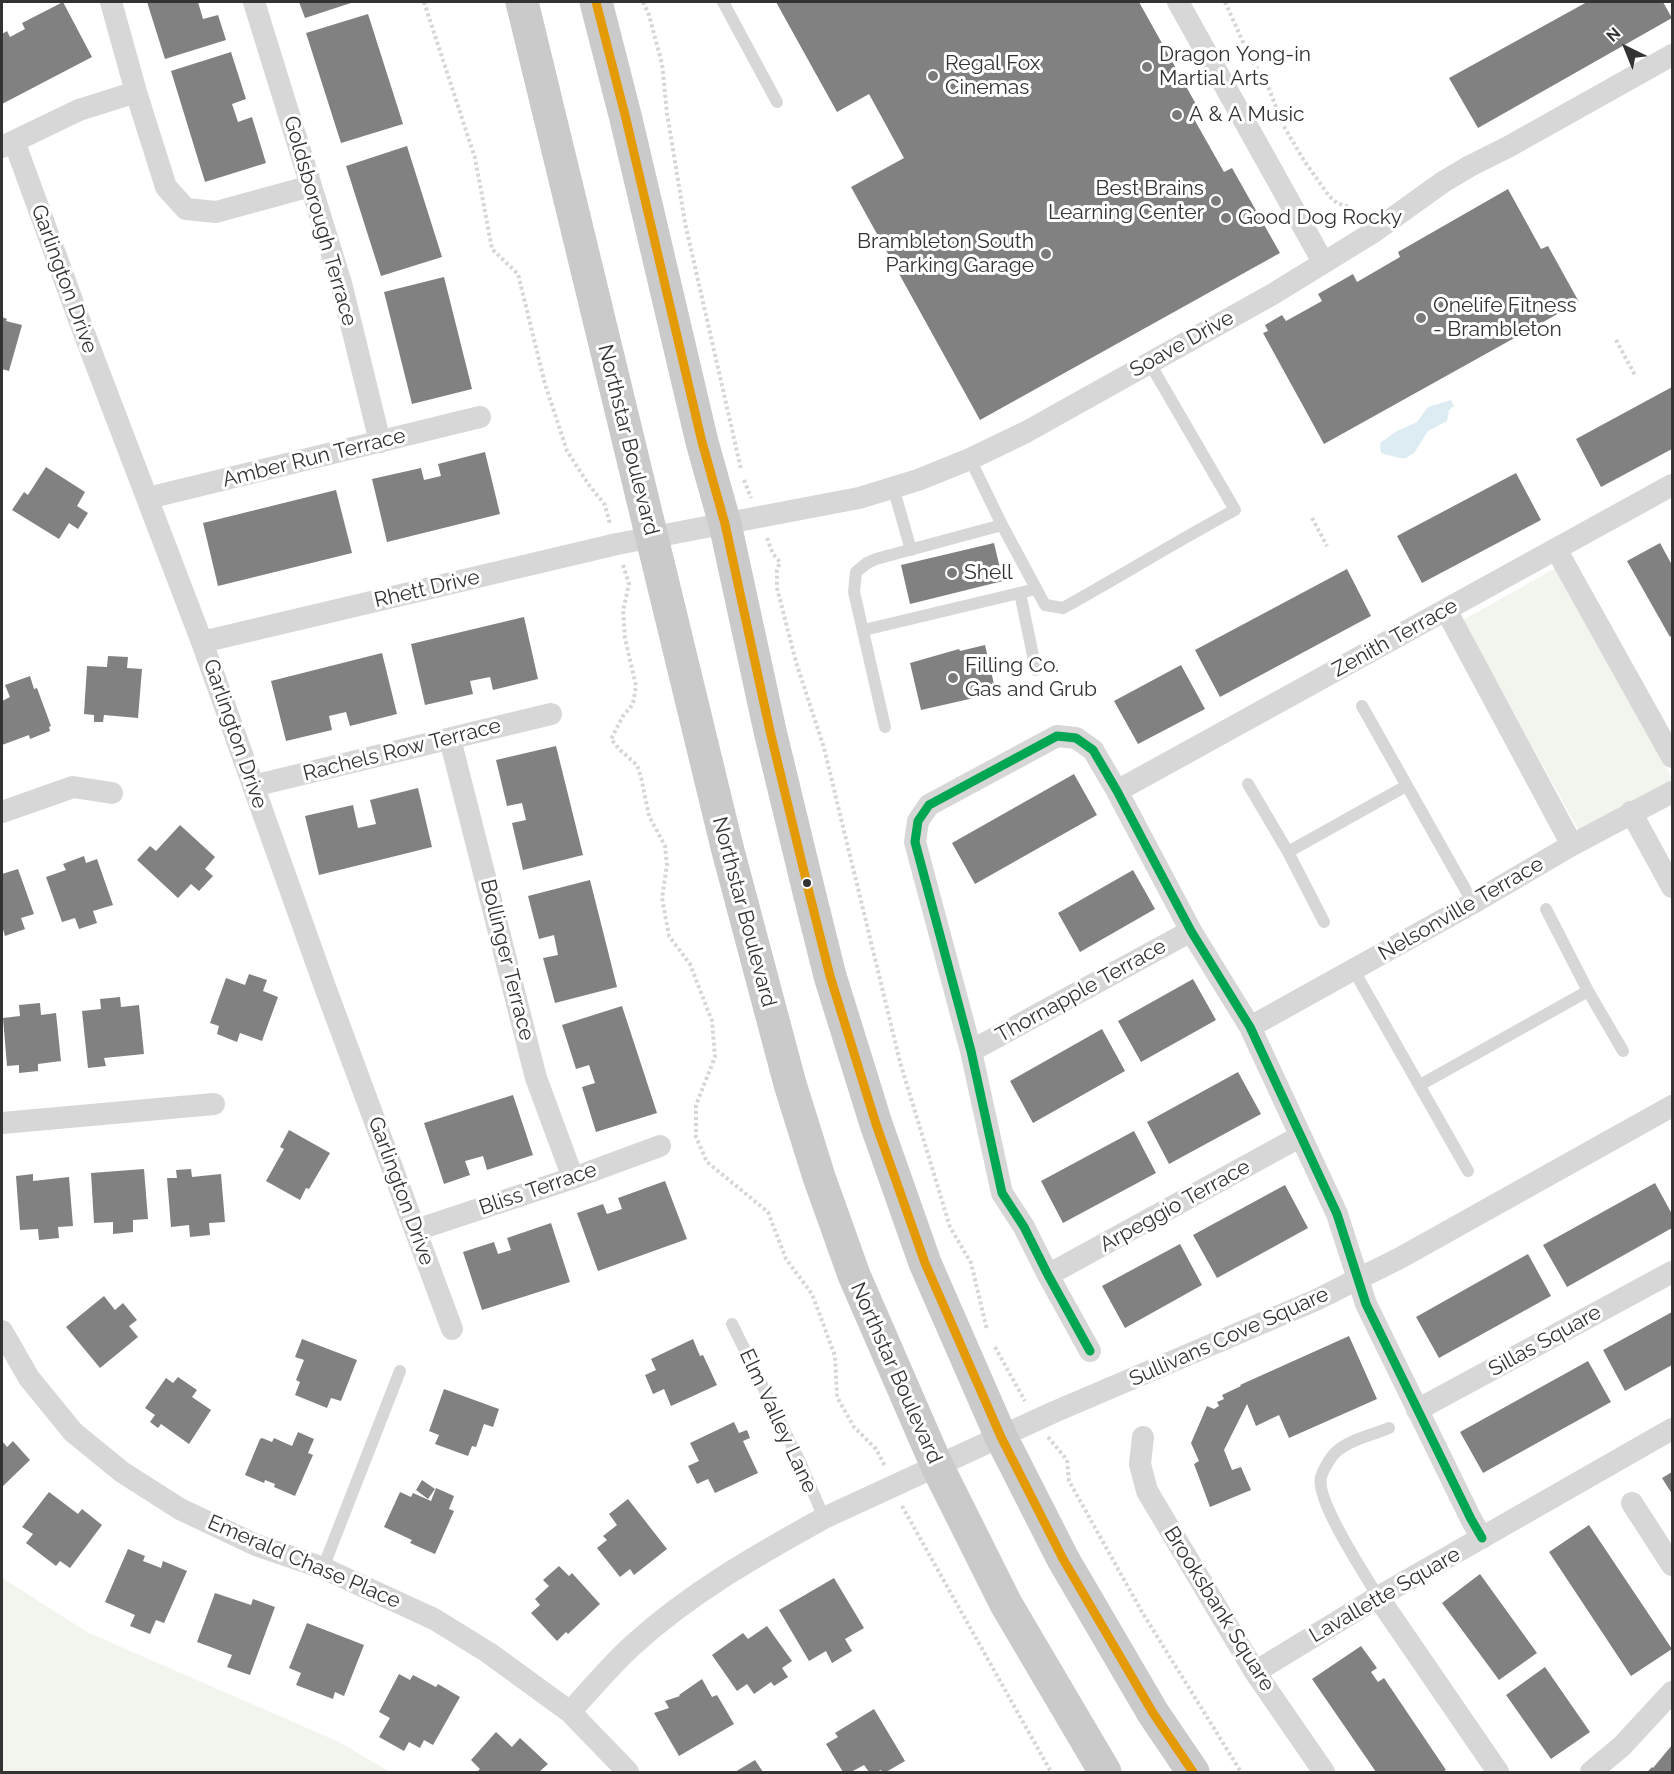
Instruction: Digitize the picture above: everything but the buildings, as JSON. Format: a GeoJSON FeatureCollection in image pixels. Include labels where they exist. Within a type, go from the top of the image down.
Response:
{"type":"FeatureCollection","features":[{"type":"Feature","properties":{"kind":"main road","name":"Northstar Boulevard"},"geometry":{"type":"LineString","coordinates":[[522,2],[726,847],[793,1093],[819,1177],[854,1275],[937,1466],[1006,1604],[1105,1773]]}},
{"type":"Feature","properties":{"kind":"main road"},"geometry":{"type":"LineString","coordinates":[[596,2],[702,442],[724,524],[770,731],[830,976],[876,1124],[925,1263],[1001,1437],[1064,1559],[1153,1713],[1193,1773]]}},
{"type":"Feature","properties":{"kind":"street"},"geometry":{"type":"LineString","coordinates":[[111,2],[166,187],[186,209],[216,212],[311,186]]}},
{"type":"Feature","properties":{"kind":"street","name":"Goldsborough Terrace"},"geometry":{"type":"LineString","coordinates":[[254,2],[341,282],[380,442]]}},
{"type":"Feature","properties":{"kind":"street"},"geometry":{"type":"LineString","coordinates":[[1178,2],[1323,262]]}},
{"type":"Feature","properties":{"kind":"street","name":"Soave Drive"},"geometry":{"type":"LineString","coordinates":[[652,537],[859,498],[893,488],[970,459],[1026,432],[1273,294],[1372,233],[1443,182],[1672,55]]}},
{"type":"Feature","properties":{"kind":"street"},"geometry":{"type":"LineString","coordinates":[[8,144],[79,110],[136,92]]}},
{"type":"Feature","properties":{"kind":"street","name":"Garlington Drive"},"geometry":{"type":"LineString","coordinates":[[8,144],[84,333],[202,642],[325,987],[452,1329]]}},
{"type":"Feature","properties":{"kind":"street","name":"Amber Run Terrace"},"geometry":{"type":"LineString","coordinates":[[148,498],[480,417]]}},
{"type":"Feature","properties":{"kind":"street","name":"Zenith Terrace"},"geometry":{"type":"LineString","coordinates":[[1117,791],[1672,486]]}},
{"type":"Feature","properties":{"kind":"street","name":"Rhett Drive"},"geometry":{"type":"LineString","coordinates":[[202,642],[652,537]]}},
{"type":"Feature","properties":{"kind":"street"},"geometry":{"type":"LineString","coordinates":[[1556,549],[1672,757]]}},
{"type":"Feature","properties":{"kind":"street"},"geometry":{"type":"LineString","coordinates":[[1446,610],[1572,845]]}},
{"type":"Feature","properties":{"kind":"street","name":"Rachels Row Terrace"},"geometry":{"type":"LineString","coordinates":[[253,786],[551,714]]}},
{"type":"Feature","properties":{"kind":"street"},"geometry":{"type":"LineString","coordinates":[[1090,1351],[1024,1227],[1002,1193],[971,1052],[915,842],[918,821],[929,805],[1057,736],[1076,738],[1093,750],[1191,931],[1250,1028],[1337,1214],[1366,1304],[1482,1538]]}},
{"type":"Feature","properties":{"kind":"street","name":"Bollinger Terrace"},"geometry":{"type":"LineString","coordinates":[[450,739],[536,1078],[573,1178]]}},
{"type":"Feature","properties":{"kind":"street"},"geometry":{"type":"LineString","coordinates":[[2,812],[73,787],[112,793]]}},
{"type":"Feature","properties":{"kind":"street","name":"Nelsonville Terrace"},"geometry":{"type":"LineString","coordinates":[[1250,1028],[1631,812],[1672,792]]}},
{"type":"Feature","properties":{"kind":"street"},"geometry":{"type":"LineString","coordinates":[[1631,812],[1672,887]]}},
{"type":"Feature","properties":{"kind":"street","name":"Thornapple Terrace"},"geometry":{"type":"LineString","coordinates":[[971,1052],[1191,931]]}},
{"type":"Feature","properties":{"kind":"street"},"geometry":{"type":"LineString","coordinates":[[2,1123],[214,1104]]}},
{"type":"Feature","properties":{"kind":"street","name":"Sullivans Cove Square"},"geometry":{"type":"LineString","coordinates":[[570,1712],[632,1645],[692,1598],[744,1563],[824,1518],[1074,1404],[1275,1320],[1400,1258],[1672,1107]]}},
{"type":"Feature","properties":{"kind":"street","name":"Arpeggio Terrace"},"geometry":{"type":"LineString","coordinates":[[1048,1275],[1301,1136]]}},
{"type":"Feature","properties":{"kind":"street","name":"Bliss Terrace"},"geometry":{"type":"LineString","coordinates":[[416,1230],[573,1178],[660,1146]]}},
{"type":"Feature","properties":{"kind":"street","name":"Sillas Square"},"geometry":{"type":"LineString","coordinates":[[1417,1410],[1672,1272]]}},
{"type":"Feature","properties":{"kind":"street","name":"Emerald Chase Place"},"geometry":{"type":"LineString","coordinates":[[2,1331],[29,1378],[73,1432],[122,1472],[180,1509],[256,1545],[323,1568],[434,1619],[489,1653],[570,1712],[628,1773]]}},
{"type":"Feature","properties":{"kind":"street","name":"Lavallette Square"},"geometry":{"type":"LineString","coordinates":[[1255,1672],[1378,1597],[1672,1429]]}},
{"type":"Feature","properties":{"kind":"street","name":"Brooksbank Square"},"geometry":{"type":"LineString","coordinates":[[1143,1437],[1140,1464],[1147,1491],[1255,1672],[1324,1773]]}},
{"type":"Feature","properties":{"kind":"street"},"geometry":{"type":"LineString","coordinates":[[1632,1503],[1672,1564]]}},
{"type":"Feature","properties":{"kind":"street"},"geometry":{"type":"LineString","coordinates":[[1378,1597],[1498,1773]]}},
{"type":"Feature","properties":{"kind":"street"},"geometry":{"type":"LineString","coordinates":[[1591,1773],[1622,1746],[1672,1692]]}},
{"type":"Feature","properties":{"kind":"lane"},"geometry":{"type":"LineString","coordinates":[[723,2],[777,102]]}},
{"type":"Feature","properties":{"kind":"lane"},"geometry":{"type":"LineString","coordinates":[[970,459],[1045,605],[1063,608],[1235,510],[1149,362]]}},
{"type":"Feature","properties":{"kind":"lane"},"geometry":{"type":"LineString","coordinates":[[893,488],[911,550]]}},
{"type":"Feature","properties":{"kind":"lane"},"geometry":{"type":"LineString","coordinates":[[885,727],[854,592],[856,572],[867,563],[1002,525]]}},
{"type":"Feature","properties":{"kind":"lane"},"geometry":{"type":"LineString","coordinates":[[864,630],[1036,589]]}},
{"type":"Feature","properties":{"kind":"lane"},"geometry":{"type":"LineString","coordinates":[[1020,593],[1035,670]]}},
{"type":"Feature","properties":{"kind":"lane"},"geometry":{"type":"LineString","coordinates":[[1362,706],[1473,903]]}},
{"type":"Feature","properties":{"kind":"lane"},"geometry":{"type":"LineString","coordinates":[[1248,784],[1324,922]]}},
{"type":"Feature","properties":{"kind":"lane"},"geometry":{"type":"LineString","coordinates":[[1287,852],[1406,786]]}},
{"type":"Feature","properties":{"kind":"lane"},"geometry":{"type":"LineString","coordinates":[[1546,909],[1588,991],[1623,1051]]}},
{"type":"Feature","properties":{"kind":"lane"},"geometry":{"type":"LineString","coordinates":[[1353,969],[1468,1171]]}},
{"type":"Feature","properties":{"kind":"lane"},"geometry":{"type":"LineString","coordinates":[[1420,1085],[1588,991]]}},
{"type":"Feature","properties":{"kind":"lane","name":"Elm Valley Lane"},"geometry":{"type":"LineString","coordinates":[[732,1324],[801,1464],[824,1518]]}},
{"type":"Feature","properties":{"kind":"lane"},"geometry":{"type":"LineString","coordinates":[[323,1568],[400,1371]]}},
{"type":"Feature","properties":{"kind":"lane"},"geometry":{"type":"LineString","coordinates":[[1378,1597],[1332,1517],[1323,1495],[1321,1478],[1334,1454],[1343,1447],[1389,1428]]}},
{"type":"Feature","properties":{"kind":"path"},"geometry":{"type":"LineString","coordinates":[[424,2],[475,158],[492,249],[518,274],[545,384],[567,451],[605,505],[629,584],[623,611],[624,629],[636,686],[633,704],[623,716],[611,739],[637,765],[649,816],[665,846],[667,865],[662,898],[669,936],[690,964],[712,1021],[715,1057],[696,1105],[696,1137],[707,1162],[768,1212],[786,1259],[812,1294],[835,1356],[837,1397],[854,1427],[876,1449],[905,1515],[948,1587],[1051,1773]]}},
{"type":"Feature","properties":{"kind":"path"},"geometry":{"type":"LineString","coordinates":[[643,2],[649,15],[662,64],[666,113],[685,223],[743,477],[773,554],[780,562],[777,570],[777,588],[796,662],[824,747],[900,1062],[950,1227],[971,1263],[988,1337]]}},
{"type":"Feature","properties":{"kind":"path"},"geometry":{"type":"LineString","coordinates":[[1225,2],[1248,53],[1269,89],[1282,125],[1303,159],[1329,196],[1337,203],[1349,207],[1372,233]]}},
{"type":"Feature","properties":{"kind":"path"},"geometry":{"type":"LineString","coordinates":[[1616,340],[1636,377]]}},
{"type":"Feature","properties":{"kind":"path"},"geometry":{"type":"LineString","coordinates":[[1312,518],[1327,546]]}},
{"type":"Feature","properties":{"kind":"path"},"geometry":{"type":"LineString","coordinates":[[994,1347],[1036,1422],[1067,1460],[1069,1481],[1142,1612],[1241,1773]]}},
{"type":"Feature","properties":{"kind":"shaded area"},"geometry":{"type":"Polygon","coordinates":[[[1451,400],[1454,406],[1449,410],[1447,421],[1428,431],[1414,453],[1406,458],[1399,458],[1381,453],[1380,443],[1397,431],[1417,422],[1428,407],[1451,400]]]}},
{"type":"Feature","properties":{"kind":"shaded area"},"geometry":{"type":"Polygon","coordinates":[[[1556,568],[1672,778],[1672,784],[1581,835],[1463,620],[1556,568]]]}},
{"type":"Feature","properties":{"kind":"shaded area"},"geometry":{"type":"Polygon","coordinates":[[[2,1578],[89,1633],[339,1742],[390,1772],[2,1772],[2,1578]]]}},
{"type":"Feature","properties":{"kind":"transit line"},"geometry":{"type":"LineString","coordinates":[[596,2],[702,442],[725,524],[770,731],[809,892],[830,976],[876,1124],[925,1263],[1001,1437],[1063,1559],[1153,1713],[1193,1772]]}},
{"type":"Feature","properties":{"kind":"transit line"},"geometry":{"type":"LineString","coordinates":[[1090,1351],[1024,1227],[1002,1193],[971,1051],[915,842],[918,821],[929,805],[1057,736],[1076,738],[1093,750],[1191,931],[1250,1027],[1337,1214],[1366,1304],[1482,1538]]}},
{"type":"Feature","properties":{"kind":"place","name":"Dragon Yong-in Martial Arts"},"geometry":{"type":"Point","coordinates":[1147,67]}},
{"type":"Feature","properties":{"kind":"place","name":"Regal Fox Cinemas"},"geometry":{"type":"Point","coordinates":[933,76]}},
{"type":"Feature","properties":{"kind":"place","name":"A & A Music"},"geometry":{"type":"Point","coordinates":[1177,115]}},
{"type":"Feature","properties":{"kind":"place","name":"Best Brains Learning Center"},"geometry":{"type":"Point","coordinates":[1216,201]}},
{"type":"Feature","properties":{"kind":"place","name":"Good Dog Rocky"},"geometry":{"type":"Point","coordinates":[1226,218]}},
{"type":"Feature","properties":{"kind":"place","name":"Brambleton South Parking Garage"},"geometry":{"type":"Point","coordinates":[1046,254]}},
{"type":"Feature","properties":{"kind":"place","name":"Onelife Fitness - Brambleton"},"geometry":{"type":"Point","coordinates":[1421,318]}},
{"type":"Feature","properties":{"kind":"place","name":"Shell"},"geometry":{"type":"Point","coordinates":[952,573]}},
{"type":"Feature","properties":{"kind":"place","name":"Filling Co. Gas and Grub"},"geometry":{"type":"Point","coordinates":[953,678]}}]}
